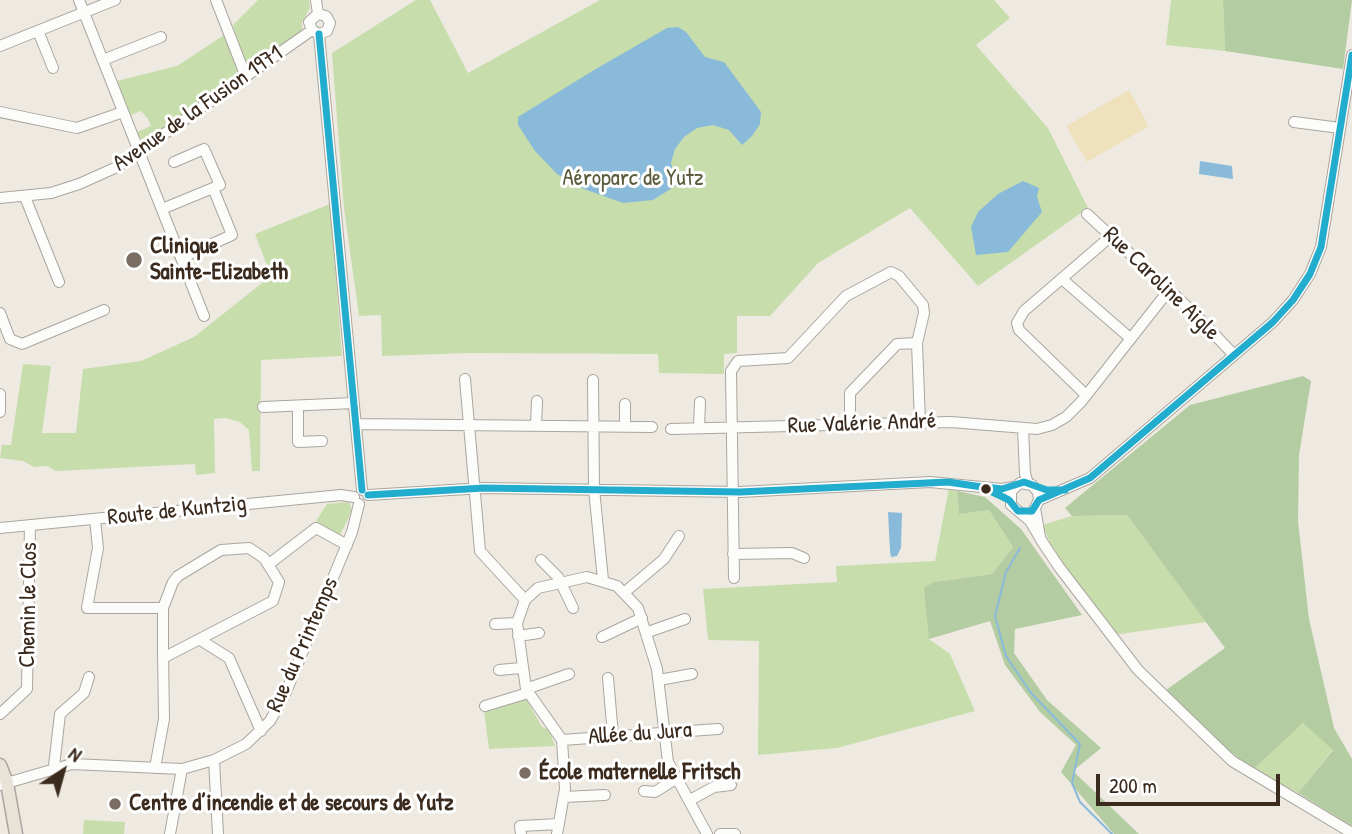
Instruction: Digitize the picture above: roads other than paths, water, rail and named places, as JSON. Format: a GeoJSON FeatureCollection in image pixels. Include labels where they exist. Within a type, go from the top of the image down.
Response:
{"type":"FeatureCollection","features":[{"type":"Feature","properties":{"kind":"main road"},"geometry":{"type":"LineString","coordinates":[[0,765],[16,834]]}},
{"type":"Feature","properties":{"kind":"street"},"geometry":{"type":"LineString","coordinates":[[79,0],[204,316]]}},
{"type":"Feature","properties":{"kind":"street"},"geometry":{"type":"LineString","coordinates":[[0,46],[115,0]]}},
{"type":"Feature","properties":{"kind":"street"},"geometry":{"type":"LineString","coordinates":[[216,0],[246,77]]}},
{"type":"Feature","properties":{"kind":"street"},"geometry":{"type":"LineString","coordinates":[[316,0],[318,14]]}},
{"type":"Feature","properties":{"kind":"street"},"geometry":{"type":"LineString","coordinates":[[318,14],[309,22],[316,32],[361,496]]}},
{"type":"Feature","properties":{"kind":"street"},"geometry":{"type":"LineString","coordinates":[[316,32],[327,31],[330,23],[326,16],[318,14]]}},
{"type":"Feature","properties":{"kind":"street"},"geometry":{"type":"LineString","coordinates":[[38,31],[53,68]]}},
{"type":"Feature","properties":{"kind":"street","name":"Avenue de la Fusion 1971"},"geometry":{"type":"LineString","coordinates":[[0,198],[25,197],[79,184],[140,153],[246,77],[316,32]]}},
{"type":"Feature","properties":{"kind":"street"},"geometry":{"type":"LineString","coordinates":[[103,60],[161,37]]}},
{"type":"Feature","properties":{"kind":"street"},"geometry":{"type":"LineString","coordinates":[[1023,512],[1090,478],[1273,322],[1310,274],[1321,247],[1352,55]]}},
{"type":"Feature","properties":{"kind":"street"},"geometry":{"type":"LineString","coordinates":[[0,112],[77,128],[123,112]]}},
{"type":"Feature","properties":{"kind":"street"},"geometry":{"type":"LineString","coordinates":[[1294,122],[1340,128]]}},
{"type":"Feature","properties":{"kind":"street"},"geometry":{"type":"LineString","coordinates":[[162,209],[220,185],[204,149],[174,162]]}},
{"type":"Feature","properties":{"kind":"street"},"geometry":{"type":"LineString","coordinates":[[181,258],[232,235],[213,188]]}},
{"type":"Feature","properties":{"kind":"street"},"geometry":{"type":"LineString","coordinates":[[25,197],[59,282]]}},
{"type":"Feature","properties":{"kind":"street","name":"Rue Caroline Aigle"},"geometry":{"type":"LineString","coordinates":[[1087,214],[1234,355]]}},
{"type":"Feature","properties":{"kind":"street"},"geometry":{"type":"LineString","coordinates":[[1086,395],[1019,330],[1017,323],[1024,312],[1110,237]]}},
{"type":"Feature","properties":{"kind":"street"},"geometry":{"type":"LineString","coordinates":[[734,578],[731,371],[735,363],[743,359],[788,358],[846,296],[886,273],[899,276],[923,305],[924,313],[917,343],[920,422]]}},
{"type":"Feature","properties":{"kind":"street"},"geometry":{"type":"LineString","coordinates":[[1062,279],[1130,338]]}},
{"type":"Feature","properties":{"kind":"street","name":"Rue Valérie André"},"geometry":{"type":"LineString","coordinates":[[670,429],[920,422],[1037,429],[1059,422],[1086,395],[1169,290]]}},
{"type":"Feature","properties":{"kind":"street"},"geometry":{"type":"LineString","coordinates":[[0,313],[10,339],[22,344],[104,310]]}},
{"type":"Feature","properties":{"kind":"street"},"geometry":{"type":"LineString","coordinates":[[850,424],[850,393],[897,344],[917,343]]}},
{"type":"Feature","properties":{"kind":"street"},"geometry":{"type":"LineString","coordinates":[[465,379],[480,551],[525,600]]}},
{"type":"Feature","properties":{"kind":"street"},"geometry":{"type":"LineString","coordinates":[[593,380],[594,489],[603,580]]}},
{"type":"Feature","properties":{"kind":"street"},"geometry":{"type":"LineString","coordinates":[[0,394],[0,412]]}},
{"type":"Feature","properties":{"kind":"street"},"geometry":{"type":"LineString","coordinates":[[536,426],[537,401]]}},
{"type":"Feature","properties":{"kind":"street"},"geometry":{"type":"LineString","coordinates":[[699,428],[700,402]]}},
{"type":"Feature","properties":{"kind":"street"},"geometry":{"type":"LineString","coordinates":[[263,407],[354,403]]}},
{"type":"Feature","properties":{"kind":"street"},"geometry":{"type":"LineString","coordinates":[[625,404],[625,426]]}},
{"type":"Feature","properties":{"kind":"street"},"geometry":{"type":"LineString","coordinates":[[298,406],[298,442],[322,441]]}},
{"type":"Feature","properties":{"kind":"street"},"geometry":{"type":"LineString","coordinates":[[356,424],[652,427]]}},
{"type":"Feature","properties":{"kind":"street"},"geometry":{"type":"LineString","coordinates":[[1023,428],[1024,483],[1037,504],[1040,537]]}},
{"type":"Feature","properties":{"kind":"street","name":"Route de Kuntzig"},"geometry":{"type":"LineString","coordinates":[[0,528],[341,495],[474,489],[733,492],[930,482],[982,487],[1024,483],[1062,491]]}},
{"type":"Feature","properties":{"kind":"street"},"geometry":{"type":"LineString","coordinates":[[1009,500],[1024,483]]}},
{"type":"Feature","properties":{"kind":"street","name":"Route de Kuntzig"},"geometry":{"type":"LineString","coordinates":[[982,487],[1009,500],[1014,509],[1023,512],[1129,661],[1216,747],[1248,772],[1352,833]]}},
{"type":"Feature","properties":{"kind":"street","name":"Rue du Printemps"},"geometry":{"type":"LineString","coordinates":[[4,784],[54,766],[72,764],[182,769],[214,760],[246,744],[261,731],[286,692],[346,545],[361,496]]}},
{"type":"Feature","properties":{"kind":"street"},"geometry":{"type":"LineString","coordinates":[[96,519],[98,548],[87,608],[163,608]]}},
{"type":"Feature","properties":{"kind":"street","name":"Chemin le Clos"},"geometry":{"type":"LineString","coordinates":[[0,714],[27,689],[30,525]]}},
{"type":"Feature","properties":{"kind":"street"},"geometry":{"type":"LineString","coordinates":[[269,564],[316,528],[346,545]]}},
{"type":"Feature","properties":{"kind":"street"},"geometry":{"type":"LineString","coordinates":[[625,592],[664,559],[679,536]]}},
{"type":"Feature","properties":{"kind":"street"},"geometry":{"type":"LineString","coordinates":[[155,768],[164,719],[163,658],[163,608],[178,576],[221,550],[249,548],[269,564],[279,587],[273,601],[163,658]]}},
{"type":"Feature","properties":{"kind":"street"},"geometry":{"type":"LineString","coordinates":[[733,554],[792,553],[804,558]]}},
{"type":"Feature","properties":{"kind":"street"},"geometry":{"type":"LineString","coordinates":[[541,560],[560,582],[573,608]]}},
{"type":"Feature","properties":{"kind":"street"},"geometry":{"type":"LineString","coordinates":[[521,834],[520,826],[558,829],[564,797],[566,762],[562,740],[527,691],[517,623],[525,600],[538,589],[587,577],[603,580],[625,592],[642,618],[659,680],[668,762],[707,834]]}},
{"type":"Feature","properties":{"kind":"street"},"geometry":{"type":"LineString","coordinates":[[602,637],[642,618]]}},
{"type":"Feature","properties":{"kind":"street"},"geometry":{"type":"LineString","coordinates":[[648,632],[685,619]]}},
{"type":"Feature","properties":{"kind":"street"},"geometry":{"type":"LineString","coordinates":[[495,624],[517,623]]}},
{"type":"Feature","properties":{"kind":"street"},"geometry":{"type":"LineString","coordinates":[[518,636],[539,634]]}},
{"type":"Feature","properties":{"kind":"street"},"geometry":{"type":"LineString","coordinates":[[202,640],[229,658],[261,731]]}},
{"type":"Feature","properties":{"kind":"street"},"geometry":{"type":"LineString","coordinates":[[499,670],[522,668]]}},
{"type":"Feature","properties":{"kind":"street"},"geometry":{"type":"LineString","coordinates":[[485,706],[569,674]]}},
{"type":"Feature","properties":{"kind":"street"},"geometry":{"type":"LineString","coordinates":[[659,680],[692,674]]}},
{"type":"Feature","properties":{"kind":"street"},"geometry":{"type":"LineString","coordinates":[[54,766],[61,714],[84,694],[89,677]]}},
{"type":"Feature","properties":{"kind":"street"},"geometry":{"type":"LineString","coordinates":[[608,678],[613,735]]}},
{"type":"Feature","properties":{"kind":"street","name":"Allée du Jura"},"geometry":{"type":"LineString","coordinates":[[562,740],[719,729]]}},
{"type":"Feature","properties":{"kind":"street"},"geometry":{"type":"LineString","coordinates":[[214,760],[218,834]]}},
{"type":"Feature","properties":{"kind":"street"},"geometry":{"type":"LineString","coordinates":[[170,834],[182,769]]}},
{"type":"Feature","properties":{"kind":"street"},"geometry":{"type":"LineString","coordinates":[[644,791],[655,792],[677,778]]}},
{"type":"Feature","properties":{"kind":"street"},"geometry":{"type":"LineString","coordinates":[[690,800],[714,787],[731,785]]}},
{"type":"Feature","properties":{"kind":"street"},"geometry":{"type":"LineString","coordinates":[[564,797],[606,795]]}},
{"type":"Feature","properties":{"kind":"street"},"geometry":{"type":"LineString","coordinates":[[720,834],[735,834]]}},
{"type":"Feature","properties":{"kind":"water"},"geometry":{"type":"Polygon","coordinates":[[[678,27],[686,32],[705,57],[724,62],[761,112],[760,124],[752,136],[742,145],[729,130],[713,125],[697,128],[684,137],[675,149],[671,163],[677,185],[653,200],[623,203],[584,189],[557,174],[535,151],[518,125],[518,117],[667,28],[678,27]]]}},
{"type":"Feature","properties":{"kind":"water"},"geometry":{"type":"Polygon","coordinates":[[[1200,161],[1232,166],[1233,179],[1199,174],[1200,161]]]}},
{"type":"Feature","properties":{"kind":"water"},"geometry":{"type":"Polygon","coordinates":[[[1023,181],[1039,188],[1037,197],[1042,212],[1008,252],[976,255],[971,227],[978,212],[998,194],[1023,181]]]}},
{"type":"Feature","properties":{"kind":"water"},"geometry":{"type":"Polygon","coordinates":[[[888,512],[902,513],[901,548],[897,556],[891,557],[890,551],[888,512]]]}},
{"type":"Feature","properties":{"kind":"waterway"},"geometry":{"type":"LineString","coordinates":[[1020,548],[1006,572],[995,616],[1006,656],[1031,693],[1080,744],[1072,783],[1080,802],[1112,834]]}},
{"type":"Feature","properties":{"kind":"place","name":"Clinique Sainte-Elizabeth"},"geometry":{"type":"Point","coordinates":[134,260]}},
{"type":"Feature","properties":{"kind":"place","name":"École maternelle Fritsch"},"geometry":{"type":"Point","coordinates":[525,773]}},
{"type":"Feature","properties":{"kind":"place","name":"Centre d’incendie et de secours de Yutz"},"geometry":{"type":"Point","coordinates":[115,804]}},
{"type":"Feature","properties":{"kind":"park label","name":"Aéroparc de Yutz"},"geometry":{"type":"Point","coordinates":[633,179]}}]}
